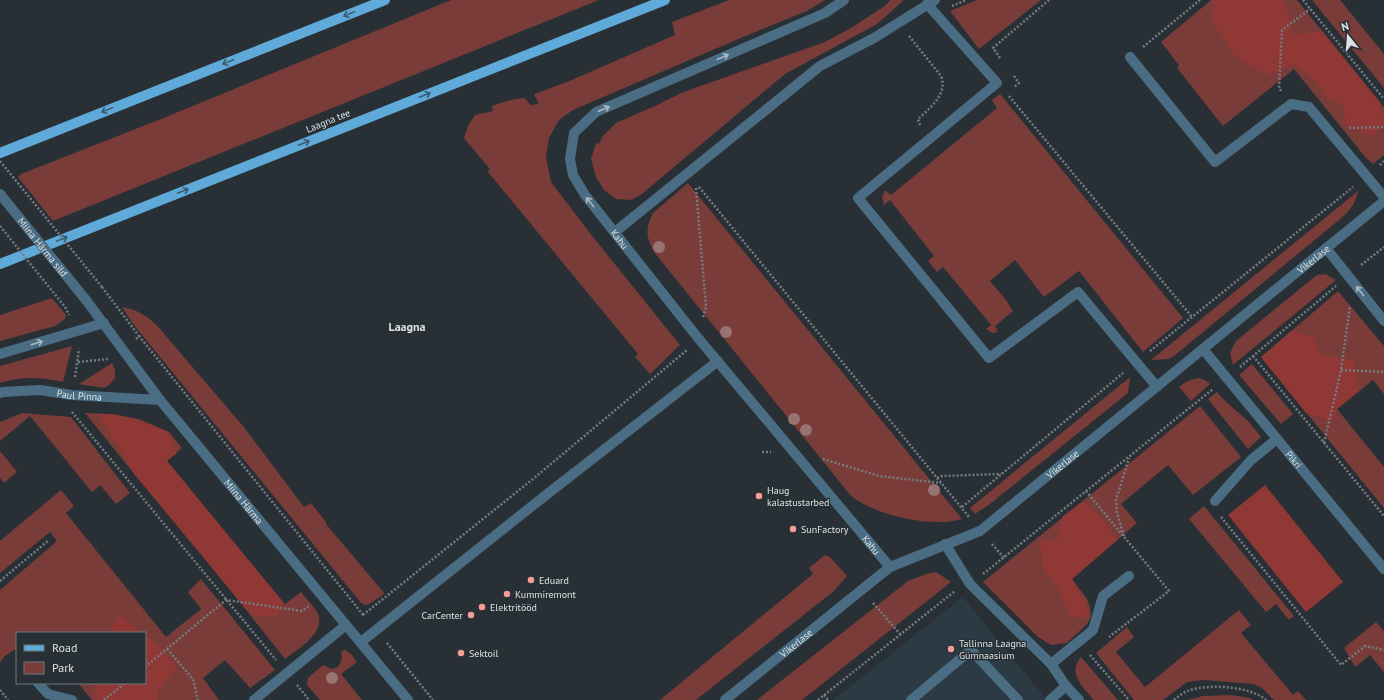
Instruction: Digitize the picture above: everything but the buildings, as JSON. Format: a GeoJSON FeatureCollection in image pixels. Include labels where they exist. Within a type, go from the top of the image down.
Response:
{"type":"FeatureCollection","features":[{"type":"Feature","properties":{"kind":"main road"},"geometry":{"type":"LineString","coordinates":[[0,153],[385,0]]}},
{"type":"Feature","properties":{"kind":"main road","name":"Laagna tee"},"geometry":{"type":"LineString","coordinates":[[0,264],[665,0]]}},
{"type":"Feature","properties":{"kind":"street","name":"Kahu"},"geometry":{"type":"LineString","coordinates":[[844,0],[825,13],[596,112],[574,133],[570,159],[573,175],[585,195],[698,338],[890,567]]}},
{"type":"Feature","properties":{"kind":"street"},"geometry":{"type":"LineString","coordinates":[[615,232],[820,66],[874,38],[931,2],[937,15],[997,83],[858,198],[989,358],[1078,292],[1157,387]]}},
{"type":"Feature","properties":{"kind":"street"},"geometry":{"type":"LineString","coordinates":[[1130,57],[1215,162],[1291,104],[1309,106],[1384,197]]}},
{"type":"Feature","properties":{"kind":"street","name":"Miina Härma sild"},"geometry":{"type":"LineString","coordinates":[[0,194],[86,300]]}},
{"type":"Feature","properties":{"kind":"street","name":"Vikerlase"},"geometry":{"type":"LineString","coordinates":[[725,700],[890,567],[980,531],[1384,201]]}},
{"type":"Feature","properties":{"kind":"street"},"geometry":{"type":"LineString","coordinates":[[1326,248],[1384,321]]}},
{"type":"Feature","properties":{"kind":"street","name":"Miina Härma"},"geometry":{"type":"LineString","coordinates":[[86,300],[160,400],[408,700]]}},
{"type":"Feature","properties":{"kind":"street"},"geometry":{"type":"LineString","coordinates":[[0,354],[104,323]]}},
{"type":"Feature","properties":{"kind":"street","name":"Pikri"},"geometry":{"type":"LineString","coordinates":[[1203,349],[1384,569]]}},
{"type":"Feature","properties":{"kind":"street"},"geometry":{"type":"LineString","coordinates":[[361,642],[718,361]]}},
{"type":"Feature","properties":{"kind":"street","name":"Paul Pinna"},"geometry":{"type":"LineString","coordinates":[[0,394],[3,392],[40,390],[72,395],[160,400]]}},
{"type":"Feature","properties":{"kind":"street"},"geometry":{"type":"LineString","coordinates":[[1215,501],[1251,460],[1277,439]]}},
{"type":"Feature","properties":{"kind":"street"},"geometry":{"type":"LineString","coordinates":[[945,544],[970,584],[1051,664],[1066,686],[1079,700]]}},
{"type":"Feature","properties":{"kind":"street"},"geometry":{"type":"LineString","coordinates":[[1051,664],[1093,630],[1103,596],[1129,576]]}},
{"type":"Feature","properties":{"kind":"street"},"geometry":{"type":"LineString","coordinates":[[254,700],[346,624]]}},
{"type":"Feature","properties":{"kind":"street"},"geometry":{"type":"LineString","coordinates":[[911,700],[971,650],[1018,700]]}},
{"type":"Feature","properties":{"kind":"street"},"geometry":{"type":"LineString","coordinates":[[39,684],[48,694],[72,700]]}},
{"type":"Feature","properties":{"kind":"street"},"geometry":{"type":"LineString","coordinates":[[1050,700],[1066,686]]}},
{"type":"Feature","properties":{"kind":"path"},"geometry":{"type":"LineString","coordinates":[[937,15],[955,4],[966,0]]}},
{"type":"Feature","properties":{"kind":"path"},"geometry":{"type":"LineString","coordinates":[[1002,60],[993,48],[1049,0]]}},
{"type":"Feature","properties":{"kind":"path"},"geometry":{"type":"LineString","coordinates":[[1130,57],[1200,0]]}},
{"type":"Feature","properties":{"kind":"path"},"geometry":{"type":"LineString","coordinates":[[1303,0],[1384,99]]}},
{"type":"Feature","properties":{"kind":"path"},"geometry":{"type":"LineString","coordinates":[[1291,104],[1279,88],[1282,30],[1310,9]]}},
{"type":"Feature","properties":{"kind":"path"},"geometry":{"type":"LineString","coordinates":[[902,39],[908,34],[944,82],[940,95],[931,108],[918,119],[924,143]]}},
{"type":"Feature","properties":{"kind":"path"},"geometry":{"type":"LineString","coordinates":[[1010,71],[1019,83],[1011,90]]}},
{"type":"Feature","properties":{"kind":"path"},"geometry":{"type":"LineString","coordinates":[[1006,94],[1192,317]]}},
{"type":"Feature","properties":{"kind":"path"},"geometry":{"type":"LineString","coordinates":[[1328,129],[1384,127]]}},
{"type":"Feature","properties":{"kind":"path"},"geometry":{"type":"LineString","coordinates":[[0,161],[102,287],[139,336]]}},
{"type":"Feature","properties":{"kind":"path"},"geometry":{"type":"LineString","coordinates":[[962,507],[1384,161]]}},
{"type":"Feature","properties":{"kind":"path"},"geometry":{"type":"LineString","coordinates":[[364,615],[551,464],[684,353],[698,338],[706,307],[695,182],[962,507],[980,531]]}},
{"type":"Feature","properties":{"kind":"path"},"geometry":{"type":"LineString","coordinates":[[0,226],[65,307]]}},
{"type":"Feature","properties":{"kind":"path"},"geometry":{"type":"LineString","coordinates":[[818,700],[956,591],[970,584],[1129,457],[1384,247]]}},
{"type":"Feature","properties":{"kind":"path"},"geometry":{"type":"LineString","coordinates":[[1324,443],[1341,370],[1351,302]]}},
{"type":"Feature","properties":{"kind":"path"},"geometry":{"type":"LineString","coordinates":[[75,331],[79,345],[72,395],[72,412],[309,700]]}},
{"type":"Feature","properties":{"kind":"path"},"geometry":{"type":"LineString","coordinates":[[1253,356],[1384,516]]}},
{"type":"Feature","properties":{"kind":"path"},"geometry":{"type":"LineString","coordinates":[[1341,370],[1384,372]]}},
{"type":"Feature","properties":{"kind":"path"},"geometry":{"type":"LineString","coordinates":[[762,452],[793,451]]}},
{"type":"Feature","properties":{"kind":"path"},"geometry":{"type":"LineString","coordinates":[[1125,538],[1117,513],[1116,500],[1129,457]]}},
{"type":"Feature","properties":{"kind":"path"},"geometry":{"type":"LineString","coordinates":[[822,458],[879,476],[941,483]]}},
{"type":"Feature","properties":{"kind":"path"},"geometry":{"type":"LineString","coordinates":[[937,478],[942,476],[1002,474]]}},
{"type":"Feature","properties":{"kind":"path"},"geometry":{"type":"LineString","coordinates":[[1215,501],[1211,504],[1341,665],[1365,646],[1384,650]]}},
{"type":"Feature","properties":{"kind":"path"},"geometry":{"type":"LineString","coordinates":[[0,581],[49,540]]}},
{"type":"Feature","properties":{"kind":"path"},"geometry":{"type":"LineString","coordinates":[[146,666],[226,600],[302,611],[338,585]]}},
{"type":"Feature","properties":{"kind":"path"},"geometry":{"type":"LineString","coordinates":[[862,590],[901,635]]}},
{"type":"Feature","properties":{"kind":"path"},"geometry":{"type":"LineString","coordinates":[[167,649],[193,679],[198,700]]}},
{"type":"Feature","properties":{"kind":"path"},"geometry":{"type":"LineString","coordinates":[[104,700],[124,684]]}},
{"type":"Feature","properties":{"kind":"path"},"geometry":{"type":"LineString","coordinates":[[1174,700],[1189,691],[1198,688],[1225,687],[1255,692],[1266,700]]}},
{"type":"Feature","properties":{"kind":"path"},"geometry":{"type":"LineString","coordinates":[[0,690],[8,700]]}},
{"type":"Feature","properties":{"kind":"path"},"geometry":{"type":"LineString","coordinates":[[824,695],[828,700]]}},
{"type":"Feature","properties":{"kind":"shaded area"},"geometry":{"type":"Polygon","coordinates":[[[1214,0],[1281,0],[1286,5],[1294,35],[1322,31],[1377,99],[1384,117],[1384,125],[1371,136],[1346,125],[1343,104],[1329,100],[1313,79],[1295,64],[1267,75],[1236,57],[1212,21],[1214,0]]]}},
{"type":"Feature","properties":{"kind":"shaded area"},"geometry":{"type":"Polygon","coordinates":[[[1291,331],[1313,336],[1321,355],[1354,360],[1359,391],[1337,409],[1333,421],[1306,413],[1261,357],[1291,331]]]}},
{"type":"Feature","properties":{"kind":"shaded area"},"geometry":{"type":"Polygon","coordinates":[[[98,414],[126,417],[169,432],[177,453],[167,461],[283,602],[276,618],[255,615],[245,608],[135,475],[98,414]]]}},
{"type":"Feature","properties":{"kind":"shaded area"},"geometry":{"type":"Polygon","coordinates":[[[1265,485],[1343,582],[1306,612],[1228,515],[1265,485]]]}},
{"type":"Feature","properties":{"kind":"shaded area"},"geometry":{"type":"Polygon","coordinates":[[[1083,501],[1101,517],[1117,540],[1072,579],[1086,605],[1088,617],[1070,617],[1058,588],[1043,569],[1040,541],[1058,540],[1062,517],[1083,501]]]}},
{"type":"Feature","properties":{"kind":"shaded area","name":"Tallinna Laagna Gümnaasium"},"geometry":{"type":"Polygon","coordinates":[[[963,597],[1047,700],[833,700],[963,597]]]}},
{"type":"Feature","properties":{"kind":"shaded area"},"geometry":{"type":"Polygon","coordinates":[[[120,615],[141,632],[114,632],[111,627],[120,615]]]}},
{"type":"Feature","properties":{"kind":"shaded area"},"geometry":{"type":"Polygon","coordinates":[[[146,636],[160,647],[177,667],[158,691],[158,700],[96,700],[93,697],[96,684],[146,684],[146,636]]]}},
{"type":"Feature","properties":{"kind":"green space"},"geometry":{"type":"Polygon","coordinates":[[[451,0],[599,0],[53,221],[18,177],[21,174],[161,119],[451,0]]]}},
{"type":"Feature","properties":{"kind":"green space"},"geometry":{"type":"Polygon","coordinates":[[[729,0],[825,0],[807,11],[573,110],[559,120],[549,138],[546,157],[551,182],[680,345],[650,374],[635,357],[638,354],[488,172],[490,169],[464,138],[468,126],[475,115],[493,111],[492,106],[510,100],[524,98],[531,105],[539,104],[534,94],[567,82],[675,35],[672,22],[729,0]]]}},
{"type":"Feature","properties":{"kind":"green space"},"geometry":{"type":"Polygon","coordinates":[[[890,0],[904,0],[877,24],[785,74],[642,194],[631,200],[616,199],[604,190],[596,177],[591,159],[596,143],[599,144],[602,137],[616,123],[681,93],[825,42],[851,28],[886,5],[890,0]]]}},
{"type":"Feature","properties":{"kind":"green space"},"geometry":{"type":"Polygon","coordinates":[[[977,0],[1041,0],[979,49],[950,11],[977,0]]]}},
{"type":"Feature","properties":{"kind":"green space"},"geometry":{"type":"Polygon","coordinates":[[[1211,0],[1297,0],[1384,107],[1384,155],[1373,164],[1366,158],[1294,69],[1223,126],[1177,68],[1179,65],[1161,42],[1211,0]]]}},
{"type":"Feature","properties":{"kind":"green space"},"geometry":{"type":"Polygon","coordinates":[[[1312,0],[1340,0],[1384,54],[1384,88],[1312,0]]]}},
{"type":"Feature","properties":{"kind":"green space"},"geometry":{"type":"Polygon","coordinates":[[[1000,94],[1183,318],[1143,352],[1079,271],[1044,297],[1015,260],[990,281],[1013,311],[995,326],[998,332],[993,333],[986,329],[991,325],[943,267],[937,272],[928,261],[934,256],[890,200],[884,205],[882,197],[885,190],[891,195],[997,108],[992,100],[1000,94]]]}},
{"type":"Feature","properties":{"kind":"green space"},"geometry":{"type":"Polygon","coordinates":[[[688,183],[962,519],[932,522],[908,519],[871,508],[851,496],[654,252],[648,237],[648,228],[653,213],[688,183]]]}},
{"type":"Feature","properties":{"kind":"green space"},"geometry":{"type":"Polygon","coordinates":[[[1358,191],[1353,204],[1345,215],[1174,356],[1168,359],[1151,360],[1358,191]]]}},
{"type":"Feature","properties":{"kind":"green space"},"geometry":{"type":"Polygon","coordinates":[[[1325,274],[1336,280],[1233,365],[1230,353],[1236,341],[1313,278],[1317,275],[1325,274]]]}},
{"type":"Feature","properties":{"kind":"green space"},"geometry":{"type":"Polygon","coordinates":[[[1338,291],[1384,346],[1384,394],[1373,380],[1337,409],[1384,467],[1384,508],[1261,357],[1338,291]]]}},
{"type":"Feature","properties":{"kind":"green space"},"geometry":{"type":"Polygon","coordinates":[[[52,298],[66,315],[65,319],[55,326],[0,341],[0,315],[52,298]]]}},
{"type":"Feature","properties":{"kind":"green space"},"geometry":{"type":"Polygon","coordinates":[[[122,307],[134,310],[143,315],[160,329],[243,426],[304,507],[311,503],[326,524],[384,593],[383,595],[367,605],[362,604],[133,324],[122,307]]]}},
{"type":"Feature","properties":{"kind":"green space"},"geometry":{"type":"Polygon","coordinates":[[[72,346],[63,382],[32,378],[17,379],[0,383],[0,366],[72,346]]]}},
{"type":"Feature","properties":{"kind":"green space"},"geometry":{"type":"Polygon","coordinates":[[[112,363],[115,370],[115,378],[109,385],[104,388],[79,384],[112,363]]]}},
{"type":"Feature","properties":{"kind":"green space"},"geometry":{"type":"Polygon","coordinates":[[[1252,364],[1293,414],[1281,424],[1239,375],[1252,364]]]}},
{"type":"Feature","properties":{"kind":"green space"},"geometry":{"type":"Polygon","coordinates":[[[1130,377],[1128,393],[990,504],[975,514],[970,508],[1130,377]]]}},
{"type":"Feature","properties":{"kind":"green space"},"geometry":{"type":"Polygon","coordinates":[[[1199,378],[1210,384],[1191,401],[1179,387],[1188,381],[1199,378]]]}},
{"type":"Feature","properties":{"kind":"green space"},"geometry":{"type":"Polygon","coordinates":[[[1217,392],[1249,422],[1261,437],[1248,449],[1208,399],[1217,392]]]}},
{"type":"Feature","properties":{"kind":"green space"},"geometry":{"type":"Polygon","coordinates":[[[1200,406],[1241,457],[1193,495],[1168,465],[1121,504],[1137,523],[1072,579],[1087,599],[1090,607],[1091,617],[1087,624],[1067,643],[1051,645],[1038,637],[983,582],[1200,406]]]}},
{"type":"Feature","properties":{"kind":"green space"},"geometry":{"type":"Polygon","coordinates":[[[22,413],[71,417],[130,493],[116,504],[100,485],[92,492],[30,416],[0,441],[0,422],[22,413]]]}},
{"type":"Feature","properties":{"kind":"green space"},"geometry":{"type":"Polygon","coordinates":[[[85,413],[112,414],[139,419],[169,432],[182,448],[167,461],[283,602],[285,604],[301,592],[315,609],[319,617],[319,624],[316,631],[305,644],[285,659],[189,538],[135,475],[85,413]]]}},
{"type":"Feature","properties":{"kind":"green space"},"geometry":{"type":"Polygon","coordinates":[[[0,451],[17,472],[4,483],[0,478],[0,451]]]}},
{"type":"Feature","properties":{"kind":"green space"},"geometry":{"type":"Polygon","coordinates":[[[61,490],[74,506],[66,513],[166,637],[201,609],[188,592],[201,579],[275,670],[250,688],[225,660],[203,678],[219,700],[92,700],[79,684],[146,684],[146,632],[16,632],[16,649],[5,656],[0,662],[0,590],[57,541],[50,532],[0,573],[0,541],[61,490]]]}},
{"type":"Feature","properties":{"kind":"green space"},"geometry":{"type":"Polygon","coordinates":[[[1204,506],[1294,616],[1289,620],[1276,604],[1266,612],[1189,519],[1204,506]]]}},
{"type":"Feature","properties":{"kind":"green space"},"geometry":{"type":"Polygon","coordinates":[[[825,555],[830,557],[847,576],[834,591],[696,700],[660,700],[813,574],[809,568],[825,555]]]}},
{"type":"Feature","properties":{"kind":"green space"},"geometry":{"type":"Polygon","coordinates":[[[936,572],[951,582],[802,700],[757,700],[908,581],[936,572]]]}},
{"type":"Feature","properties":{"kind":"green space"},"geometry":{"type":"Polygon","coordinates":[[[1239,610],[1251,625],[1241,633],[1293,695],[1298,691],[1306,700],[1274,700],[1262,688],[1253,684],[1204,680],[1187,682],[1163,700],[1134,700],[1096,653],[1127,627],[1134,637],[1116,652],[1145,687],[1239,610]]]}},
{"type":"Feature","properties":{"kind":"green space"},"geometry":{"type":"Polygon","coordinates":[[[1376,622],[1384,631],[1384,672],[1370,655],[1355,667],[1344,648],[1376,622]]]}},
{"type":"Feature","properties":{"kind":"green space"},"geometry":{"type":"Polygon","coordinates":[[[345,650],[351,654],[357,662],[341,674],[362,700],[320,700],[307,685],[308,678],[323,665],[331,669],[338,667],[342,656],[341,652],[345,650]]]}},
{"type":"Feature","properties":{"kind":"green space"},"geometry":{"type":"Polygon","coordinates":[[[1081,657],[1118,700],[1094,700],[1085,690],[1076,674],[1077,663],[1081,657]]]}},
{"type":"Feature","properties":{"kind":"green space"},"geometry":{"type":"Polygon","coordinates":[[[1231,695],[1250,698],[1253,700],[1188,700],[1203,696],[1231,695]]]}},
{"type":"Feature","properties":{"kind":"place","name":"Haug kalastustarbed"},"geometry":{"type":"Point","coordinates":[759,496]}},
{"type":"Feature","properties":{"kind":"place","name":"SunFactory"},"geometry":{"type":"Point","coordinates":[793,529]}},
{"type":"Feature","properties":{"kind":"place","name":"Eduard"},"geometry":{"type":"Point","coordinates":[531,580]}},
{"type":"Feature","properties":{"kind":"place","name":"Kummiremont"},"geometry":{"type":"Point","coordinates":[507,594]}},
{"type":"Feature","properties":{"kind":"place","name":"Elektritööd"},"geometry":{"type":"Point","coordinates":[482,607]}},
{"type":"Feature","properties":{"kind":"place","name":"CarCenter"},"geometry":{"type":"Point","coordinates":[471,615]}},
{"type":"Feature","properties":{"kind":"place","name":"Tallinna Laagna Gümnaasium"},"geometry":{"type":"Point","coordinates":[951,649]}},
{"type":"Feature","properties":{"kind":"place","name":"Sektoil"},"geometry":{"type":"Point","coordinates":[461,653]}},
{"type":"Feature","properties":{"kind":"district","name":"Laagna"},"geometry":{"type":"Point","coordinates":[407,326]}}]}
